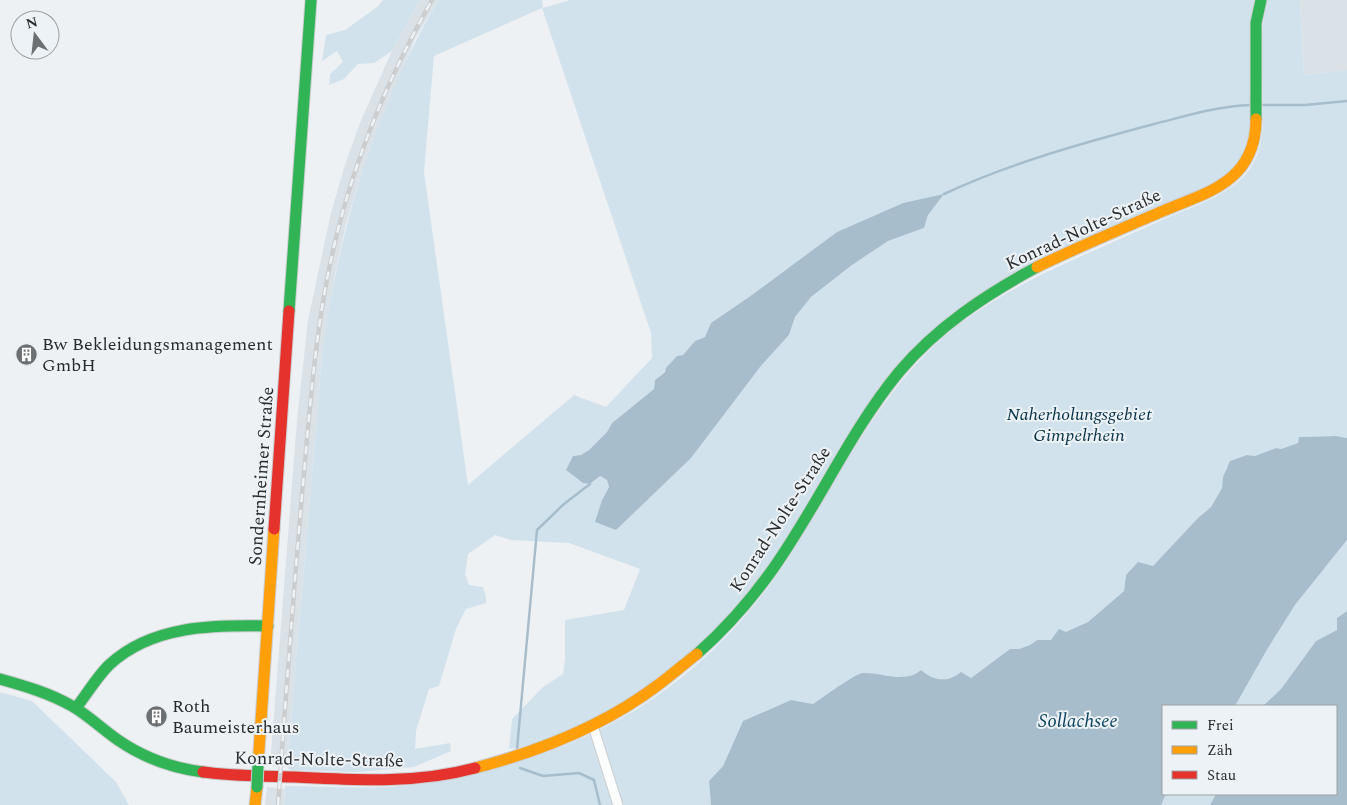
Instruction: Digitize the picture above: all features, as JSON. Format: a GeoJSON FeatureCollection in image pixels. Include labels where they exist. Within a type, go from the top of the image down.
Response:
{"type":"FeatureCollection","features":[{"type":"Feature","properties":{"kind":"street","name":"Sondernheimer Straße"},"geometry":{"type":"LineString","coordinates":[[255,805],[311,0]]}},
{"type":"Feature","properties":{"kind":"street","name":"Konrad-Nolte-Straße"},"geometry":{"type":"LineString","coordinates":[[0,679],[52,695],[76,708],[145,757],[169,766],[222,774],[350,781],[408,779],[485,766],[540,749],[592,726],[626,707],[665,681],[702,650],[739,611],[756,591],[781,555],[872,409],[902,368],[936,334],[980,300],[1027,273],[1228,181],[1242,168],[1254,145],[1256,117],[1256,23],[1261,0]]}},
{"type":"Feature","properties":{"kind":"street"},"geometry":{"type":"LineString","coordinates":[[76,708],[109,665],[141,642],[169,632],[197,628],[268,626]]}},
{"type":"Feature","properties":{"kind":"street"},"geometry":{"type":"LineString","coordinates":[[592,726],[618,805]]}},
{"type":"Feature","properties":{"kind":"shaded area"},"geometry":{"type":"Polygon","coordinates":[[[420,0],[438,0],[415,39],[359,182],[346,224],[335,274],[322,356],[287,767],[270,766],[297,420],[308,320],[331,213],[359,125],[392,51],[420,0]]]}},
{"type":"Feature","properties":{"kind":"shaded area"},"geometry":{"type":"Polygon","coordinates":[[[1300,0],[1347,0],[1347,70],[1304,75],[1300,0]]]}},
{"type":"Feature","properties":{"kind":"shaded area"},"geometry":{"type":"Polygon","coordinates":[[[267,787],[285,789],[284,805],[265,805],[267,787]]]}},
{"type":"Feature","properties":{"kind":"green space"},"geometry":{"type":"Polygon","coordinates":[[[383,0],[420,0],[392,51],[374,63],[358,64],[344,79],[329,85],[330,74],[343,62],[337,51],[322,61],[326,35],[345,30],[377,7],[383,0]]]}},
{"type":"Feature","properties":{"kind":"green space"},"geometry":{"type":"Polygon","coordinates":[[[438,0],[542,0],[543,8],[570,0],[1255,0],[1251,127],[1245,150],[1235,166],[1220,178],[1199,190],[1033,265],[932,332],[767,570],[736,608],[699,647],[624,704],[539,745],[509,749],[512,719],[543,687],[563,674],[565,620],[624,610],[640,569],[569,543],[511,540],[495,535],[468,554],[465,574],[469,585],[483,587],[486,603],[466,609],[456,629],[439,686],[429,689],[416,731],[415,749],[450,743],[451,751],[414,767],[358,772],[290,770],[287,767],[322,356],[329,309],[349,217],[362,172],[396,84],[438,0]],[[542,8],[434,56],[424,172],[468,485],[574,395],[606,407],[652,358],[651,333],[542,8]],[[943,195],[903,203],[837,232],[711,323],[705,337],[695,341],[683,355],[655,380],[654,389],[612,423],[607,432],[589,450],[581,455],[573,456],[590,484],[600,476],[607,480],[609,487],[602,500],[760,367],[789,335],[795,317],[811,297],[852,265],[888,241],[924,228],[928,215],[943,195]]]}},
{"type":"Feature","properties":{"kind":"green space","name":"Naherholungsgebiet Gimpelrhein"},"geometry":{"type":"Polygon","coordinates":[[[1267,0],[1300,0],[1304,75],[1347,70],[1347,438],[1336,436],[1299,437],[1298,443],[1281,449],[1276,448],[1255,456],[1247,455],[1238,458],[1226,468],[1222,488],[1211,507],[1198,518],[1153,567],[1126,575],[1124,591],[1088,622],[1051,640],[1037,640],[1019,649],[1010,649],[971,678],[957,676],[939,681],[916,675],[904,677],[861,673],[813,704],[791,700],[743,721],[723,766],[709,781],[711,805],[284,805],[285,786],[363,788],[419,784],[484,771],[534,757],[581,738],[625,716],[666,689],[703,659],[738,624],[770,585],[869,426],[910,371],[933,347],[969,317],[1016,288],[1066,263],[1221,194],[1232,187],[1249,170],[1258,153],[1262,134],[1262,36],[1267,0]]]}},
{"type":"Feature","properties":{"kind":"green space"},"geometry":{"type":"Polygon","coordinates":[[[1347,540],[1347,611],[1337,618],[1337,630],[1316,641],[1281,689],[1264,705],[1236,705],[1268,648],[1295,605],[1347,540]]]}},
{"type":"Feature","properties":{"kind":"green space"},"geometry":{"type":"Polygon","coordinates":[[[0,692],[32,701],[116,782],[129,805],[0,805],[0,692]]]}},
{"type":"Feature","properties":{"kind":"green space"},"geometry":{"type":"Polygon","coordinates":[[[1166,795],[1215,795],[1210,805],[1161,805],[1166,795]]]}},
{"type":"Feature","properties":{"kind":"water"},"geometry":{"type":"Polygon","coordinates":[[[944,194],[928,215],[924,228],[888,241],[852,265],[811,297],[795,317],[789,335],[760,367],[691,458],[616,530],[595,522],[602,500],[609,487],[607,480],[600,476],[590,484],[583,483],[566,470],[573,456],[581,455],[589,450],[607,432],[612,423],[654,389],[655,380],[665,372],[666,368],[677,356],[683,355],[695,341],[705,337],[711,323],[837,232],[903,203],[944,194]]]}},
{"type":"Feature","properties":{"kind":"water","name":"Sollachsee"},"geometry":{"type":"Polygon","coordinates":[[[1336,436],[1347,438],[1347,540],[1295,605],[1236,705],[1162,705],[1162,795],[1166,795],[1161,805],[711,805],[709,781],[723,766],[743,721],[791,700],[813,704],[846,681],[863,673],[901,677],[915,674],[921,670],[930,676],[941,679],[951,678],[961,672],[971,678],[1010,649],[1019,649],[1037,640],[1051,640],[1059,629],[1066,632],[1088,622],[1124,591],[1126,575],[1138,562],[1153,566],[1198,518],[1211,507],[1222,488],[1223,477],[1230,461],[1247,455],[1255,456],[1276,448],[1281,449],[1298,443],[1299,437],[1336,436]]]}},
{"type":"Feature","properties":{"kind":"water"},"geometry":{"type":"Polygon","coordinates":[[[1347,611],[1347,805],[1210,805],[1215,795],[1337,795],[1337,705],[1264,705],[1281,689],[1316,641],[1337,630],[1337,618],[1347,611]]]}},
{"type":"Feature","properties":{"kind":"waterway"},"geometry":{"type":"LineString","coordinates":[[1259,105],[1305,105],[1347,101]]}},
{"type":"Feature","properties":{"kind":"waterway"},"geometry":{"type":"LineString","coordinates":[[944,194],[1021,163],[1074,146],[1202,112],[1226,107],[1251,105]]}},
{"type":"Feature","properties":{"kind":"waterway"},"geometry":{"type":"LineString","coordinates":[[517,749],[537,530],[564,504],[590,484]]}},
{"type":"Feature","properties":{"kind":"waterway"},"geometry":{"type":"LineString","coordinates":[[520,768],[543,776],[579,773],[594,780],[600,805]]}},
{"type":"Feature","properties":{"kind":"railway"},"geometry":{"type":"LineString","coordinates":[[278,805],[309,414],[319,325],[329,267],[344,207],[364,146],[388,86],[432,0]]}},
{"type":"Feature","properties":{"kind":"traffic: fast"},"geometry":{"type":"LineString","coordinates":[[289,311],[311,0]]}},
{"type":"Feature","properties":{"kind":"traffic: fast"},"geometry":{"type":"LineString","coordinates":[[1256,119],[1256,23],[1261,0]]}},
{"type":"Feature","properties":{"kind":"traffic: fast"},"geometry":{"type":"LineString","coordinates":[[697,654],[736,615],[770,573],[803,523],[864,420],[899,372],[929,341],[963,313],[1037,267]]}},
{"type":"Feature","properties":{"kind":"traffic: fast"},"geometry":{"type":"LineString","coordinates":[[76,708],[109,665],[126,652],[144,642],[184,630],[205,627],[268,626]]}},
{"type":"Feature","properties":{"kind":"traffic: fast"},"geometry":{"type":"LineString","coordinates":[[0,679],[37,690],[63,701],[84,714],[118,740],[148,757],[169,765],[203,772]]}},
{"type":"Feature","properties":{"kind":"traffic: fast"},"geometry":{"type":"LineString","coordinates":[[257,787],[258,765]]}},
{"type":"Feature","properties":{"kind":"traffic: slow"},"geometry":{"type":"LineString","coordinates":[[1037,267],[1221,185],[1237,172],[1246,160],[1254,140],[1256,119]]}},
{"type":"Feature","properties":{"kind":"traffic: slow"},"geometry":{"type":"LineString","coordinates":[[258,765],[274,529]]}},
{"type":"Feature","properties":{"kind":"traffic: slow"},"geometry":{"type":"LineString","coordinates":[[475,768],[523,754],[594,725],[637,700],[697,654]]}},
{"type":"Feature","properties":{"kind":"traffic: slow"},"geometry":{"type":"LineString","coordinates":[[255,805],[257,787]]}},
{"type":"Feature","properties":{"kind":"traffic: jam"},"geometry":{"type":"LineString","coordinates":[[274,529],[289,311]]}},
{"type":"Feature","properties":{"kind":"traffic: jam"},"geometry":{"type":"LineString","coordinates":[[203,772],[249,776],[386,780],[431,777],[475,768]]}},
{"type":"Feature","properties":{"kind":"place","name":"Bw Bekleidungsmanagement GmbH"},"geometry":{"type":"Point","coordinates":[26,354]}},
{"type":"Feature","properties":{"kind":"place","name":"Roth Baumeisterhaus"},"geometry":{"type":"Point","coordinates":[156,716]}}]}
